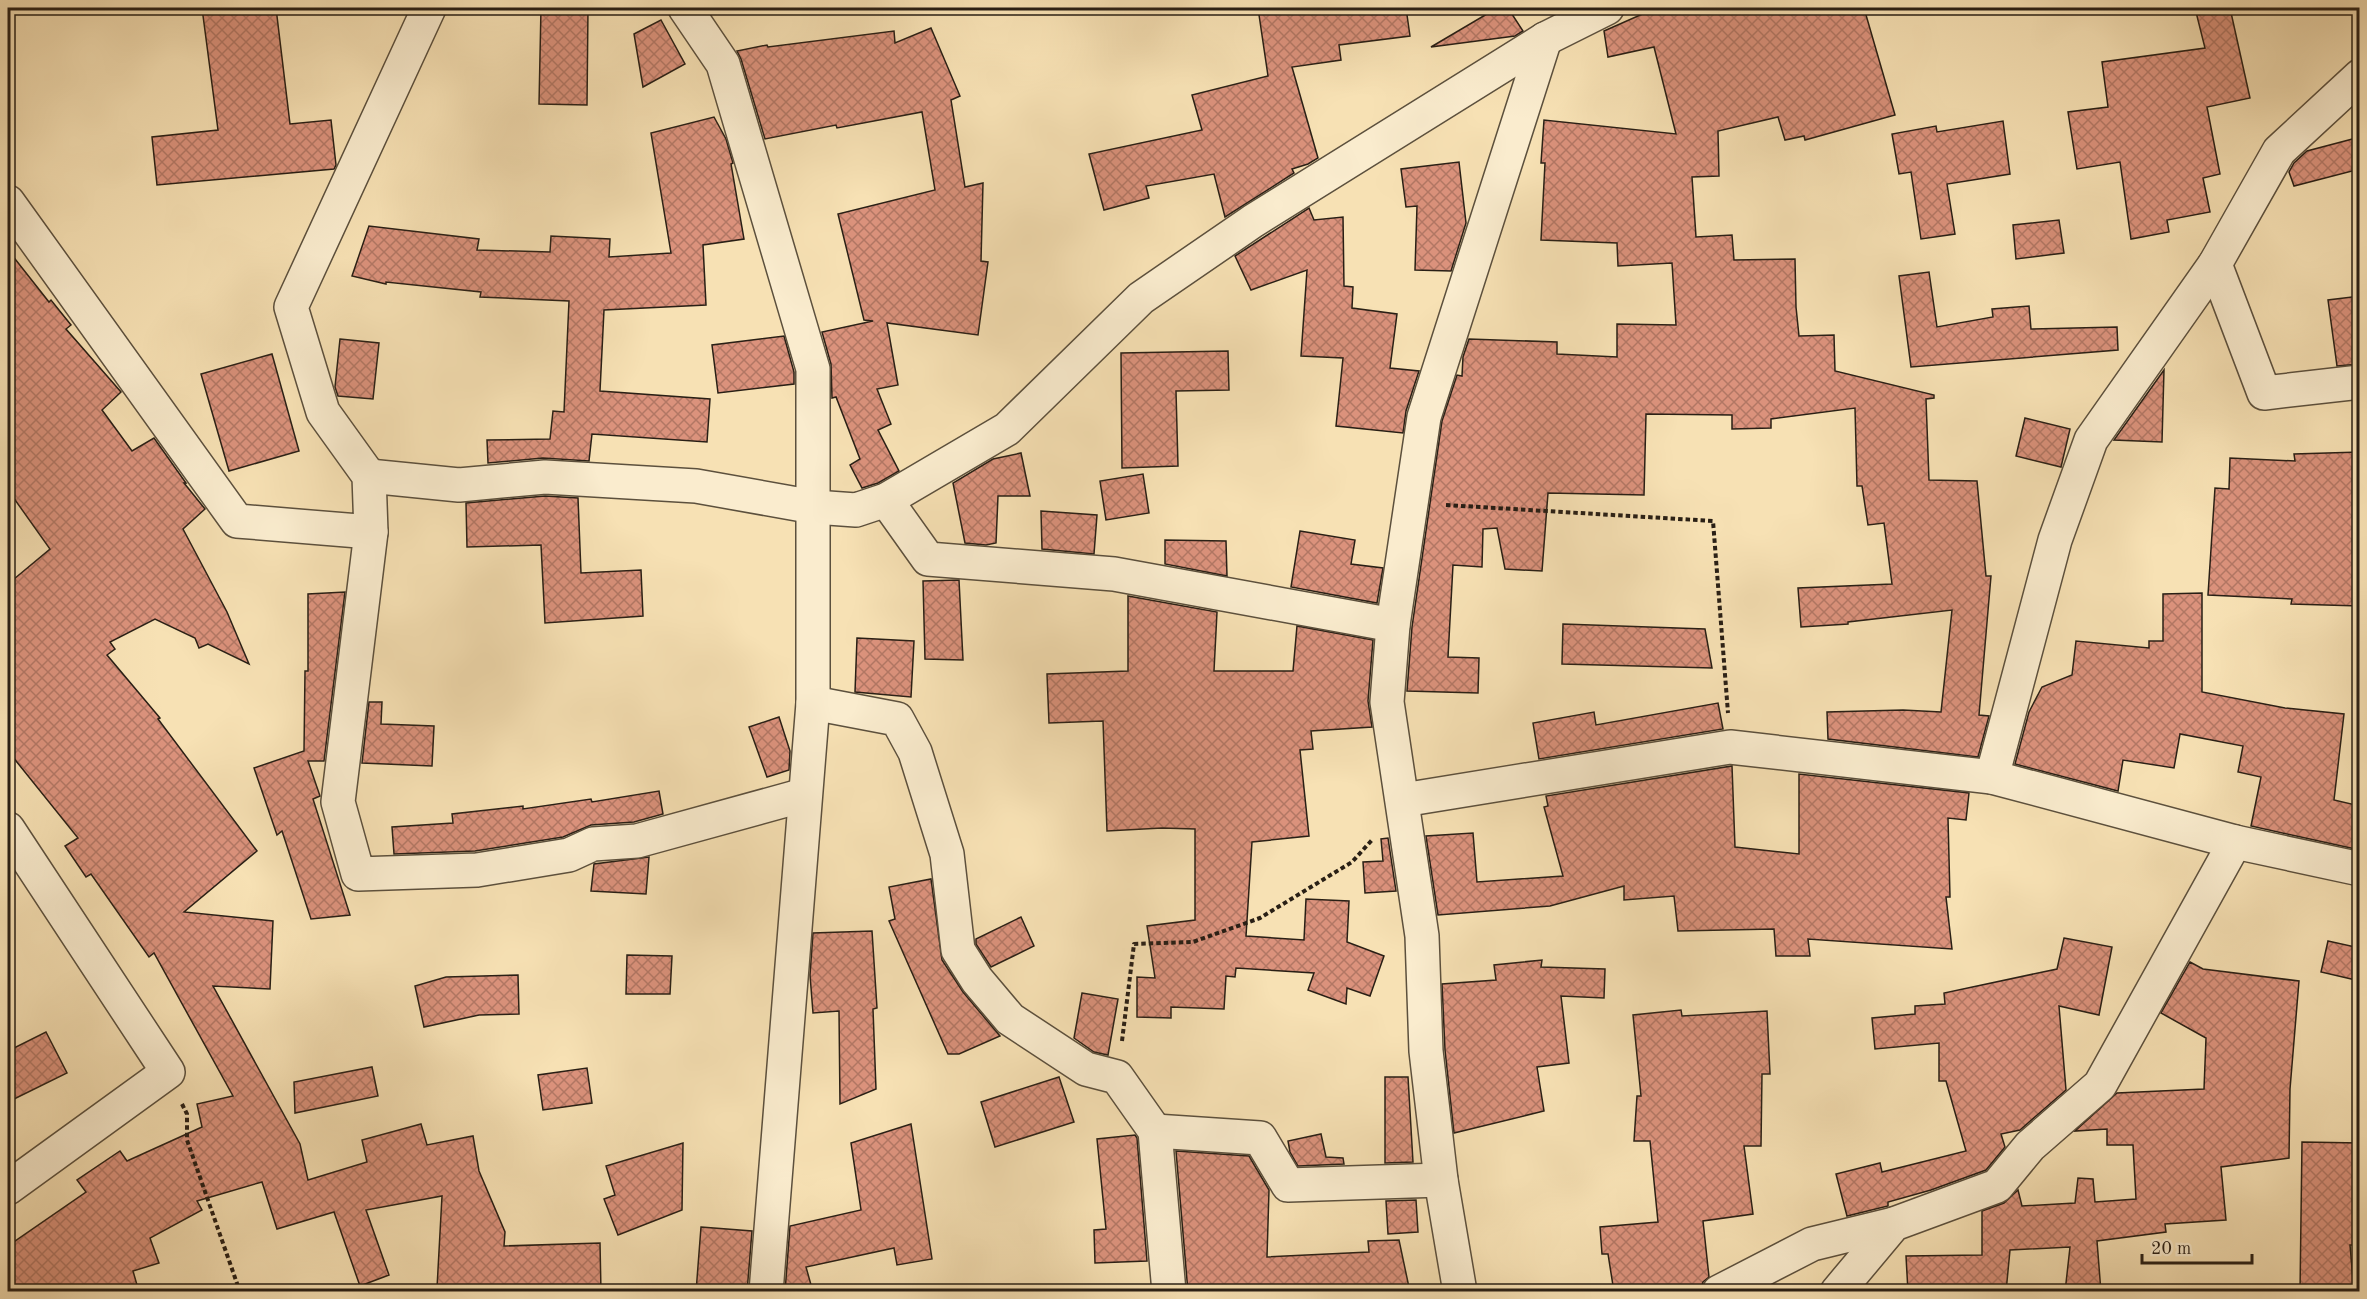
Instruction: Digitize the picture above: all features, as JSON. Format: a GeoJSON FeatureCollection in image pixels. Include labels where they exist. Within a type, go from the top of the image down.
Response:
{"type":"FeatureCollection","features":[{"type":"Feature","properties":{"kind":"street"},"geometry":{"type":"LineString","coordinates":[[429,8],[291,307],[322,412],[369,476],[371,532],[338,802],[358,874],[477,870],[569,855],[593,844],[637,841],[804,795]]}},
{"type":"Feature","properties":{"kind":"street"},"geometry":{"type":"LineString","coordinates":[[685,8],[723,64],[813,369],[813,703],[766,1292]]}},
{"type":"Feature","properties":{"kind":"street"},"geometry":{"type":"LineString","coordinates":[[369,476],[459,485],[545,477],[696,486],[814,507],[856,510],[886,500],[1007,429],[1141,298],[1253,221],[1593,11]]}},
{"type":"Feature","properties":{"kind":"street"},"geometry":{"type":"LineString","coordinates":[[1460,1292],[1441,1180],[1426,1050],[1422,936],[1387,702],[1393,625],[1424,417],[1545,39]]}},
{"type":"Feature","properties":{"kind":"street"},"geometry":{"type":"LineString","coordinates":[[1992,777],[2055,540],[2091,440],[2216,264],[2279,151],[2360,76]]}},
{"type":"Feature","properties":{"kind":"street"},"geometry":{"type":"LineString","coordinates":[[8,202],[237,521],[371,532]]}},
{"type":"Feature","properties":{"kind":"street"},"geometry":{"type":"LineString","coordinates":[[2216,264],[2264,393],[2360,382]]}},
{"type":"Feature","properties":{"kind":"street"},"geometry":{"type":"LineString","coordinates":[[886,500],[928,559],[1114,574],[1393,625]]}},
{"type":"Feature","properties":{"kind":"street"},"geometry":{"type":"LineString","coordinates":[[813,703],[897,719],[915,752],[946,854],[958,950],[977,980],[1010,1019],[1086,1069],[1117,1077],[1155,1131],[1169,1292]]}},
{"type":"Feature","properties":{"kind":"street"},"geometry":{"type":"LineString","coordinates":[[1405,815],[1730,747],[1992,777],[2235,842],[2360,869]]}},
{"type":"Feature","properties":{"kind":"street"},"geometry":{"type":"LineString","coordinates":[[8,829],[168,1072],[8,1188]]}},
{"type":"Feature","properties":{"kind":"street"},"geometry":{"type":"LineString","coordinates":[[1719,1292],[1812,1244],[1894,1224],[1997,1186],[2030,1146],[2100,1085],[2235,842]]}},
{"type":"Feature","properties":{"kind":"street"},"geometry":{"type":"LineString","coordinates":[[1155,1131],[1260,1138],[1288,1185],[1441,1180]]}},
{"type":"Feature","properties":{"kind":"street"},"geometry":{"type":"LineString","coordinates":[[1838,1292],[1894,1224]]}},
{"type":"Feature","properties":{"kind":"path"},"geometry":{"type":"LineString","coordinates":[[1411,503],[1713,521],[1730,747]]}},
{"type":"Feature","properties":{"kind":"path"},"geometry":{"type":"LineString","coordinates":[[1117,1077],[1134,944],[1193,942],[1260,918],[1352,862],[1377,834],[1405,815]]}},
{"type":"Feature","properties":{"kind":"path"},"geometry":{"type":"LineString","coordinates":[[168,1072],[187,1114],[187,1140],[240,1292]]}},
{"type":"Feature","properties":{"kind":"path"},"geometry":{"type":"LineString","coordinates":[[362,1292],[385,1286],[386,1292]]}},
{"type":"Feature","properties":{"kind":"building"},"geometry":{"type":"Polygon","coordinates":[[[202,8],[276,8],[290,124],[331,120],[336,165],[334,169],[157,185],[152,137],[218,130],[202,8]]]}},
{"type":"Feature","properties":{"kind":"building"},"geometry":{"type":"Polygon","coordinates":[[[541,8],[588,8],[587,105],[539,104],[541,8]]]}},
{"type":"Feature","properties":{"kind":"building"},"geometry":{"type":"Polygon","coordinates":[[[1258,8],[1406,8],[1410,36],[1339,45],[1341,60],[1292,67],[1318,158],[1292,169],[1294,173],[1225,217],[1214,174],[1146,186],[1149,198],[1104,210],[1089,154],[1202,130],[1192,95],[1268,76],[1258,8]]]}},
{"type":"Feature","properties":{"kind":"building"},"geometry":{"type":"Polygon","coordinates":[[[1497,8],[1508,8],[1523,31],[1515,36],[1431,47],[1497,8]]]}},
{"type":"Feature","properties":{"kind":"building"},"geometry":{"type":"Polygon","coordinates":[[[1656,8],[1864,8],[1895,115],[1805,140],[1804,136],[1785,140],[1778,117],[1718,131],[1719,176],[1692,177],[1696,237],[1732,235],[1734,260],[1795,259],[1799,336],[1834,335],[1835,371],[1934,395],[1934,398],[1926,399],[1929,480],[1977,481],[1986,576],[1991,576],[1979,715],[1989,716],[1978,757],[1828,739],[1827,712],[1903,710],[1941,712],[1952,610],[1848,622],[1848,624],[1801,627],[1798,588],[1892,584],[1884,523],[1868,525],[1862,486],[1857,486],[1855,408],[1771,419],[1771,428],[1732,429],[1732,415],[1646,414],[1644,495],[1548,493],[1542,571],[1505,569],[1497,528],[1483,529],[1482,567],[1453,565],[1448,657],[1479,658],[1478,693],[1407,691],[1412,627],[1442,421],[1457,375],[1462,376],[1463,357],[1469,339],[1557,342],[1557,354],[1617,357],[1617,324],[1676,325],[1672,263],[1618,266],[1617,243],[1541,240],[1545,163],[1541,163],[1544,120],[1676,134],[1654,47],[1608,57],[1604,31],[1656,8]]]}},
{"type":"Feature","properties":{"kind":"building"},"geometry":{"type":"Polygon","coordinates":[[[2195,8],[2230,8],[2250,98],[2207,107],[2220,174],[2203,178],[2210,212],[2167,220],[2169,232],[2131,239],[2120,162],[2077,169],[2068,112],[2108,107],[2102,62],[2205,48],[2195,8]]]}},
{"type":"Feature","properties":{"kind":"building"},"geometry":{"type":"Polygon","coordinates":[[[661,20],[685,64],[643,87],[634,34],[661,20]]]}},
{"type":"Feature","properties":{"kind":"building"},"geometry":{"type":"Polygon","coordinates":[[[931,28],[960,96],[951,100],[965,187],[983,183],[981,261],[988,262],[978,335],[887,323],[898,385],[877,389],[891,424],[878,430],[899,471],[878,483],[862,488],[850,465],[860,459],[836,397],[832,398],[831,364],[822,332],[873,321],[864,320],[838,214],[935,190],[922,112],[765,139],[737,51],[767,45],[768,47],[894,31],[895,43],[931,28]]]}},
{"type":"Feature","properties":{"kind":"building"},"geometry":{"type":"Polygon","coordinates":[[[714,117],[726,139],[733,163],[731,164],[744,239],[703,245],[706,305],[604,310],[600,391],[710,399],[707,442],[592,434],[589,461],[543,458],[488,463],[487,440],[550,439],[553,411],[564,412],[569,301],[480,297],[481,292],[386,282],[386,284],[352,276],[369,226],[479,239],[477,250],[550,252],[551,236],[610,239],[609,257],[671,253],[651,133],[714,117]]]}},
{"type":"Feature","properties":{"kind":"building"},"geometry":{"type":"Polygon","coordinates":[[[2003,121],[2010,174],[1947,184],[1955,234],[1921,239],[1911,172],[1899,174],[1892,134],[1936,126],[1937,132],[2003,121]]]}},
{"type":"Feature","properties":{"kind":"building"},"geometry":{"type":"Polygon","coordinates":[[[2360,137],[2360,169],[2294,186],[2289,172],[2294,163],[2307,151],[2360,137]]]}},
{"type":"Feature","properties":{"kind":"building"},"geometry":{"type":"Polygon","coordinates":[[[1459,162],[1466,223],[1451,271],[1415,270],[1417,206],[1406,207],[1401,169],[1459,162]]]}},
{"type":"Feature","properties":{"kind":"building"},"geometry":{"type":"Polygon","coordinates":[[[1309,208],[1314,220],[1343,217],[1344,286],[1353,287],[1352,308],[1397,314],[1390,368],[1419,371],[1406,411],[1403,433],[1336,426],[1343,358],[1301,356],[1307,270],[1251,290],[1235,256],[1309,208]]]}},
{"type":"Feature","properties":{"kind":"building"},"geometry":{"type":"Polygon","coordinates":[[[2059,220],[2064,253],[2016,259],[2013,225],[2059,220]]]}},
{"type":"Feature","properties":{"kind":"building"},"geometry":{"type":"Polygon","coordinates":[[[8,250],[49,302],[51,300],[71,325],[66,329],[121,392],[102,410],[132,451],[154,438],[186,483],[184,483],[205,509],[183,529],[227,612],[249,664],[208,644],[199,648],[195,638],[155,619],[110,642],[115,649],[107,655],[160,718],[158,719],[257,851],[184,912],[273,921],[270,989],[213,986],[300,1144],[308,1180],[367,1162],[362,1140],[421,1124],[427,1145],[473,1136],[479,1171],[505,1232],[504,1246],[600,1243],[601,1292],[437,1288],[442,1196],[366,1210],[389,1275],[360,1286],[334,1212],[277,1229],[262,1182],[197,1201],[202,1210],[150,1238],[159,1263],[133,1271],[139,1292],[8,1292],[8,1246],[86,1192],[77,1180],[120,1151],[127,1161],[202,1127],[197,1104],[233,1096],[154,953],[149,957],[91,874],[86,877],[65,846],[78,838],[8,751],[8,584],[50,549],[8,490],[8,250]]]}},
{"type":"Feature","properties":{"kind":"building"},"geometry":{"type":"Polygon","coordinates":[[[1929,272],[1937,327],[1993,317],[1992,309],[2029,306],[2031,329],[2117,327],[2118,350],[1911,367],[1899,276],[1929,272]]]}},
{"type":"Feature","properties":{"kind":"building"},"geometry":{"type":"Polygon","coordinates":[[[2360,296],[2360,364],[2337,366],[2328,300],[2360,296]]]}},
{"type":"Feature","properties":{"kind":"building"},"geometry":{"type":"Polygon","coordinates":[[[784,336],[794,372],[794,384],[718,393],[712,345],[784,336]]]}},
{"type":"Feature","properties":{"kind":"building"},"geometry":{"type":"Polygon","coordinates":[[[340,339],[379,343],[373,399],[338,396],[335,387],[340,339]]]}},
{"type":"Feature","properties":{"kind":"building"},"geometry":{"type":"Polygon","coordinates":[[[1228,351],[1229,390],[1176,391],[1178,466],[1122,468],[1121,353],[1228,351]]]}},
{"type":"Feature","properties":{"kind":"building"},"geometry":{"type":"Polygon","coordinates":[[[272,354],[299,451],[229,471],[201,374],[272,354]]]}},
{"type":"Feature","properties":{"kind":"building"},"geometry":{"type":"Polygon","coordinates":[[[2164,370],[2162,442],[2114,440],[2164,370]]]}},
{"type":"Feature","properties":{"kind":"building"},"geometry":{"type":"Polygon","coordinates":[[[2025,418],[2070,429],[2061,467],[2016,456],[2025,418]]]}},
{"type":"Feature","properties":{"kind":"building"},"geometry":{"type":"Polygon","coordinates":[[[2360,452],[2360,606],[2291,604],[2292,599],[2208,595],[2215,488],[2229,489],[2230,458],[2295,461],[2294,454],[2360,452]]]}},
{"type":"Feature","properties":{"kind":"building"},"geometry":{"type":"Polygon","coordinates":[[[1021,453],[1030,496],[998,496],[996,543],[986,545],[965,543],[953,483],[993,459],[1021,453]]]}},
{"type":"Feature","properties":{"kind":"building"},"geometry":{"type":"Polygon","coordinates":[[[1143,474],[1149,513],[1106,520],[1100,481],[1143,474]]]}},
{"type":"Feature","properties":{"kind":"building"},"geometry":{"type":"Polygon","coordinates":[[[545,496],[578,498],[581,573],[641,570],[643,616],[545,623],[541,545],[467,547],[466,503],[545,496]]]}},
{"type":"Feature","properties":{"kind":"building"},"geometry":{"type":"Polygon","coordinates":[[[1041,511],[1097,515],[1094,554],[1042,549],[1041,511]]]}},
{"type":"Feature","properties":{"kind":"building"},"geometry":{"type":"Polygon","coordinates":[[[1300,531],[1355,540],[1351,564],[1383,568],[1377,603],[1291,587],[1300,531]]]}},
{"type":"Feature","properties":{"kind":"building"},"geometry":{"type":"Polygon","coordinates":[[[1165,540],[1226,541],[1227,576],[1165,564],[1165,540]]]}},
{"type":"Feature","properties":{"kind":"building"},"geometry":{"type":"Polygon","coordinates":[[[959,580],[963,660],[925,659],[923,581],[959,580]]]}},
{"type":"Feature","properties":{"kind":"building"},"geometry":{"type":"Polygon","coordinates":[[[345,592],[324,761],[308,761],[320,796],[313,799],[350,915],[311,919],[282,831],[277,835],[254,768],[304,751],[305,671],[308,671],[308,594],[345,592]]]}},
{"type":"Feature","properties":{"kind":"building"},"geometry":{"type":"Polygon","coordinates":[[[2202,593],[2202,692],[2285,708],[2344,714],[2334,800],[2360,806],[2360,850],[2251,826],[2261,777],[2238,772],[2243,746],[2180,734],[2174,768],[2123,760],[2118,791],[2015,764],[2029,712],[2042,687],[2072,675],[2076,641],[2149,648],[2149,641],[2163,641],[2163,594],[2202,593]]]}},
{"type":"Feature","properties":{"kind":"building"},"geometry":{"type":"Polygon","coordinates":[[[1128,596],[1217,612],[1214,671],[1293,671],[1297,626],[1373,640],[1368,701],[1372,727],[1311,731],[1313,749],[1300,750],[1309,836],[1252,842],[1246,936],[1304,940],[1306,899],[1349,901],[1347,942],[1384,956],[1370,996],[1347,988],[1346,1004],[1308,990],[1314,973],[1236,968],[1235,977],[1226,976],[1224,1009],[1171,1007],[1171,1018],[1137,1017],[1137,977],[1155,978],[1147,926],[1195,920],[1195,829],[1107,831],[1103,721],[1049,723],[1047,674],[1128,671],[1128,596]]]}},
{"type":"Feature","properties":{"kind":"building"},"geometry":{"type":"Polygon","coordinates":[[[1563,624],[1705,629],[1712,668],[1562,664],[1563,624]]]}},
{"type":"Feature","properties":{"kind":"building"},"geometry":{"type":"Polygon","coordinates":[[[857,638],[914,641],[911,697],[855,692],[857,638]]]}},
{"type":"Feature","properties":{"kind":"building"},"geometry":{"type":"Polygon","coordinates":[[[369,702],[382,702],[381,724],[434,726],[432,766],[362,763],[369,702]]]}},
{"type":"Feature","properties":{"kind":"building"},"geometry":{"type":"Polygon","coordinates":[[[1718,703],[1723,729],[1539,759],[1533,723],[1594,712],[1596,725],[1718,703]]]}},
{"type":"Feature","properties":{"kind":"building"},"geometry":{"type":"Polygon","coordinates":[[[779,717],[790,751],[789,770],[767,777],[749,727],[779,717]]]}},
{"type":"Feature","properties":{"kind":"building"},"geometry":{"type":"Polygon","coordinates":[[[1732,766],[1735,847],[1799,854],[1799,774],[1969,793],[1966,820],[1948,818],[1950,897],[1946,897],[1952,949],[1808,939],[1810,956],[1776,956],[1774,929],[1678,931],[1674,896],[1624,900],[1624,886],[1550,906],[1438,915],[1426,836],[1473,833],[1477,882],[1563,876],[1544,807],[1548,806],[1546,796],[1732,766]]]}},
{"type":"Feature","properties":{"kind":"building"},"geometry":{"type":"Polygon","coordinates":[[[659,791],[663,814],[634,822],[591,825],[563,837],[475,851],[394,854],[392,827],[453,823],[452,814],[523,806],[523,809],[591,799],[592,802],[659,791]]]}},
{"type":"Feature","properties":{"kind":"building"},"geometry":{"type":"Polygon","coordinates":[[[1388,838],[1396,891],[1365,893],[1363,862],[1383,861],[1381,839],[1388,838]]]}},
{"type":"Feature","properties":{"kind":"building"},"geometry":{"type":"Polygon","coordinates":[[[649,857],[646,894],[591,891],[594,864],[649,857]]]}},
{"type":"Feature","properties":{"kind":"building"},"geometry":{"type":"Polygon","coordinates":[[[931,879],[942,960],[963,992],[1000,1036],[959,1054],[948,1054],[889,921],[895,919],[889,887],[931,879]]]}},
{"type":"Feature","properties":{"kind":"building"},"geometry":{"type":"Polygon","coordinates":[[[1021,917],[1034,946],[991,967],[976,944],[976,939],[1021,917]]]}},
{"type":"Feature","properties":{"kind":"building"},"geometry":{"type":"Polygon","coordinates":[[[872,931],[877,1008],[873,1009],[876,1089],[840,1104],[839,1011],[813,1013],[810,975],[813,933],[872,931]]]}},
{"type":"Feature","properties":{"kind":"building"},"geometry":{"type":"Polygon","coordinates":[[[2064,938],[2112,947],[2099,1015],[2059,1006],[2066,1090],[2020,1130],[2001,1134],[2005,1147],[1986,1170],[1931,1190],[1888,1202],[1888,1206],[1847,1216],[1836,1174],[1880,1163],[1882,1172],[1966,1151],[1946,1081],[1939,1081],[1939,1043],[1875,1049],[1872,1018],[1915,1014],[1915,1006],[1945,1004],[1944,993],[2057,969],[2064,938]]]}},
{"type":"Feature","properties":{"kind":"building"},"geometry":{"type":"Polygon","coordinates":[[[2328,941],[2360,948],[2360,981],[2321,972],[2328,941]]]}},
{"type":"Feature","properties":{"kind":"building"},"geometry":{"type":"Polygon","coordinates":[[[627,955],[672,956],[670,994],[626,994],[627,955]]]}},
{"type":"Feature","properties":{"kind":"building"},"geometry":{"type":"Polygon","coordinates":[[[1542,960],[1541,967],[1605,969],[1604,998],[1561,996],[1569,1063],[1537,1067],[1544,1111],[1454,1133],[1445,1050],[1442,984],[1496,980],[1494,965],[1542,960]]]}},
{"type":"Feature","properties":{"kind":"building"},"geometry":{"type":"Polygon","coordinates":[[[2190,962],[2203,969],[2299,981],[2290,1089],[2289,1158],[2221,1167],[2226,1220],[2165,1224],[2166,1232],[2097,1241],[2101,1292],[2065,1292],[2070,1247],[2010,1250],[2006,1292],[1908,1292],[1906,1256],[1982,1255],[1982,1211],[2004,1203],[2018,1190],[2022,1206],[2075,1203],[2078,1178],[2093,1179],[2095,1202],[2136,1199],[2133,1145],[2107,1145],[2107,1129],[2075,1131],[2117,1093],[2204,1089],[2206,1038],[2161,1013],[2190,962]]]}},
{"type":"Feature","properties":{"kind":"building"},"geometry":{"type":"Polygon","coordinates":[[[518,975],[519,1014],[479,1015],[424,1027],[415,986],[446,977],[518,975]]]}},
{"type":"Feature","properties":{"kind":"building"},"geometry":{"type":"Polygon","coordinates":[[[1082,993],[1118,999],[1108,1055],[1094,1052],[1074,1038],[1082,993]]]}},
{"type":"Feature","properties":{"kind":"building"},"geometry":{"type":"Polygon","coordinates":[[[1681,1010],[1682,1016],[1767,1011],[1770,1074],[1762,1074],[1761,1146],[1744,1146],[1753,1214],[1703,1221],[1709,1277],[1703,1282],[1700,1292],[1614,1292],[1608,1254],[1602,1254],[1600,1227],[1658,1222],[1650,1141],[1634,1141],[1637,1096],[1641,1096],[1633,1015],[1681,1010]]]}},
{"type":"Feature","properties":{"kind":"building"},"geometry":{"type":"Polygon","coordinates":[[[46,1032],[67,1073],[8,1102],[8,1051],[46,1032]]]}},
{"type":"Feature","properties":{"kind":"building"},"geometry":{"type":"Polygon","coordinates":[[[372,1067],[378,1096],[295,1113],[294,1082],[372,1067]]]}},
{"type":"Feature","properties":{"kind":"building"},"geometry":{"type":"Polygon","coordinates":[[[587,1068],[592,1103],[543,1110],[538,1075],[587,1068]]]}},
{"type":"Feature","properties":{"kind":"building"},"geometry":{"type":"Polygon","coordinates":[[[1059,1077],[1074,1122],[995,1147],[981,1102],[1059,1077]]]}},
{"type":"Feature","properties":{"kind":"building"},"geometry":{"type":"Polygon","coordinates":[[[1385,1077],[1408,1077],[1413,1162],[1385,1163],[1385,1077]]]}},
{"type":"Feature","properties":{"kind":"building"},"geometry":{"type":"Polygon","coordinates":[[[911,1124],[932,1259],[897,1265],[894,1248],[806,1267],[813,1292],[785,1292],[790,1226],[861,1210],[851,1143],[911,1124]]]}},
{"type":"Feature","properties":{"kind":"building"},"geometry":{"type":"Polygon","coordinates":[[[1321,1134],[1326,1157],[1343,1158],[1344,1164],[1298,1166],[1290,1152],[1288,1141],[1321,1134]]]}},
{"type":"Feature","properties":{"kind":"building"},"geometry":{"type":"Polygon","coordinates":[[[1135,1135],[1147,1261],[1095,1263],[1094,1230],[1106,1229],[1097,1139],[1135,1135]]]}},
{"type":"Feature","properties":{"kind":"building"},"geometry":{"type":"Polygon","coordinates":[[[2302,1142],[2360,1143],[2360,1245],[2350,1245],[2354,1292],[2300,1292],[2302,1142]]]}},
{"type":"Feature","properties":{"kind":"building"},"geometry":{"type":"Polygon","coordinates":[[[683,1143],[682,1210],[618,1235],[604,1199],[615,1195],[606,1166],[683,1143]]]}},
{"type":"Feature","properties":{"kind":"building"},"geometry":{"type":"Polygon","coordinates":[[[1176,1151],[1249,1156],[1269,1190],[1267,1257],[1369,1252],[1368,1241],[1399,1240],[1410,1292],[1188,1292],[1176,1151]]]}},
{"type":"Feature","properties":{"kind":"building"},"geometry":{"type":"Polygon","coordinates":[[[1416,1200],[1418,1232],[1388,1234],[1386,1201],[1416,1200]]]}},
{"type":"Feature","properties":{"kind":"building"},"geometry":{"type":"Polygon","coordinates":[[[701,1227],[752,1231],[747,1292],[696,1292],[701,1227]]]}}]}
